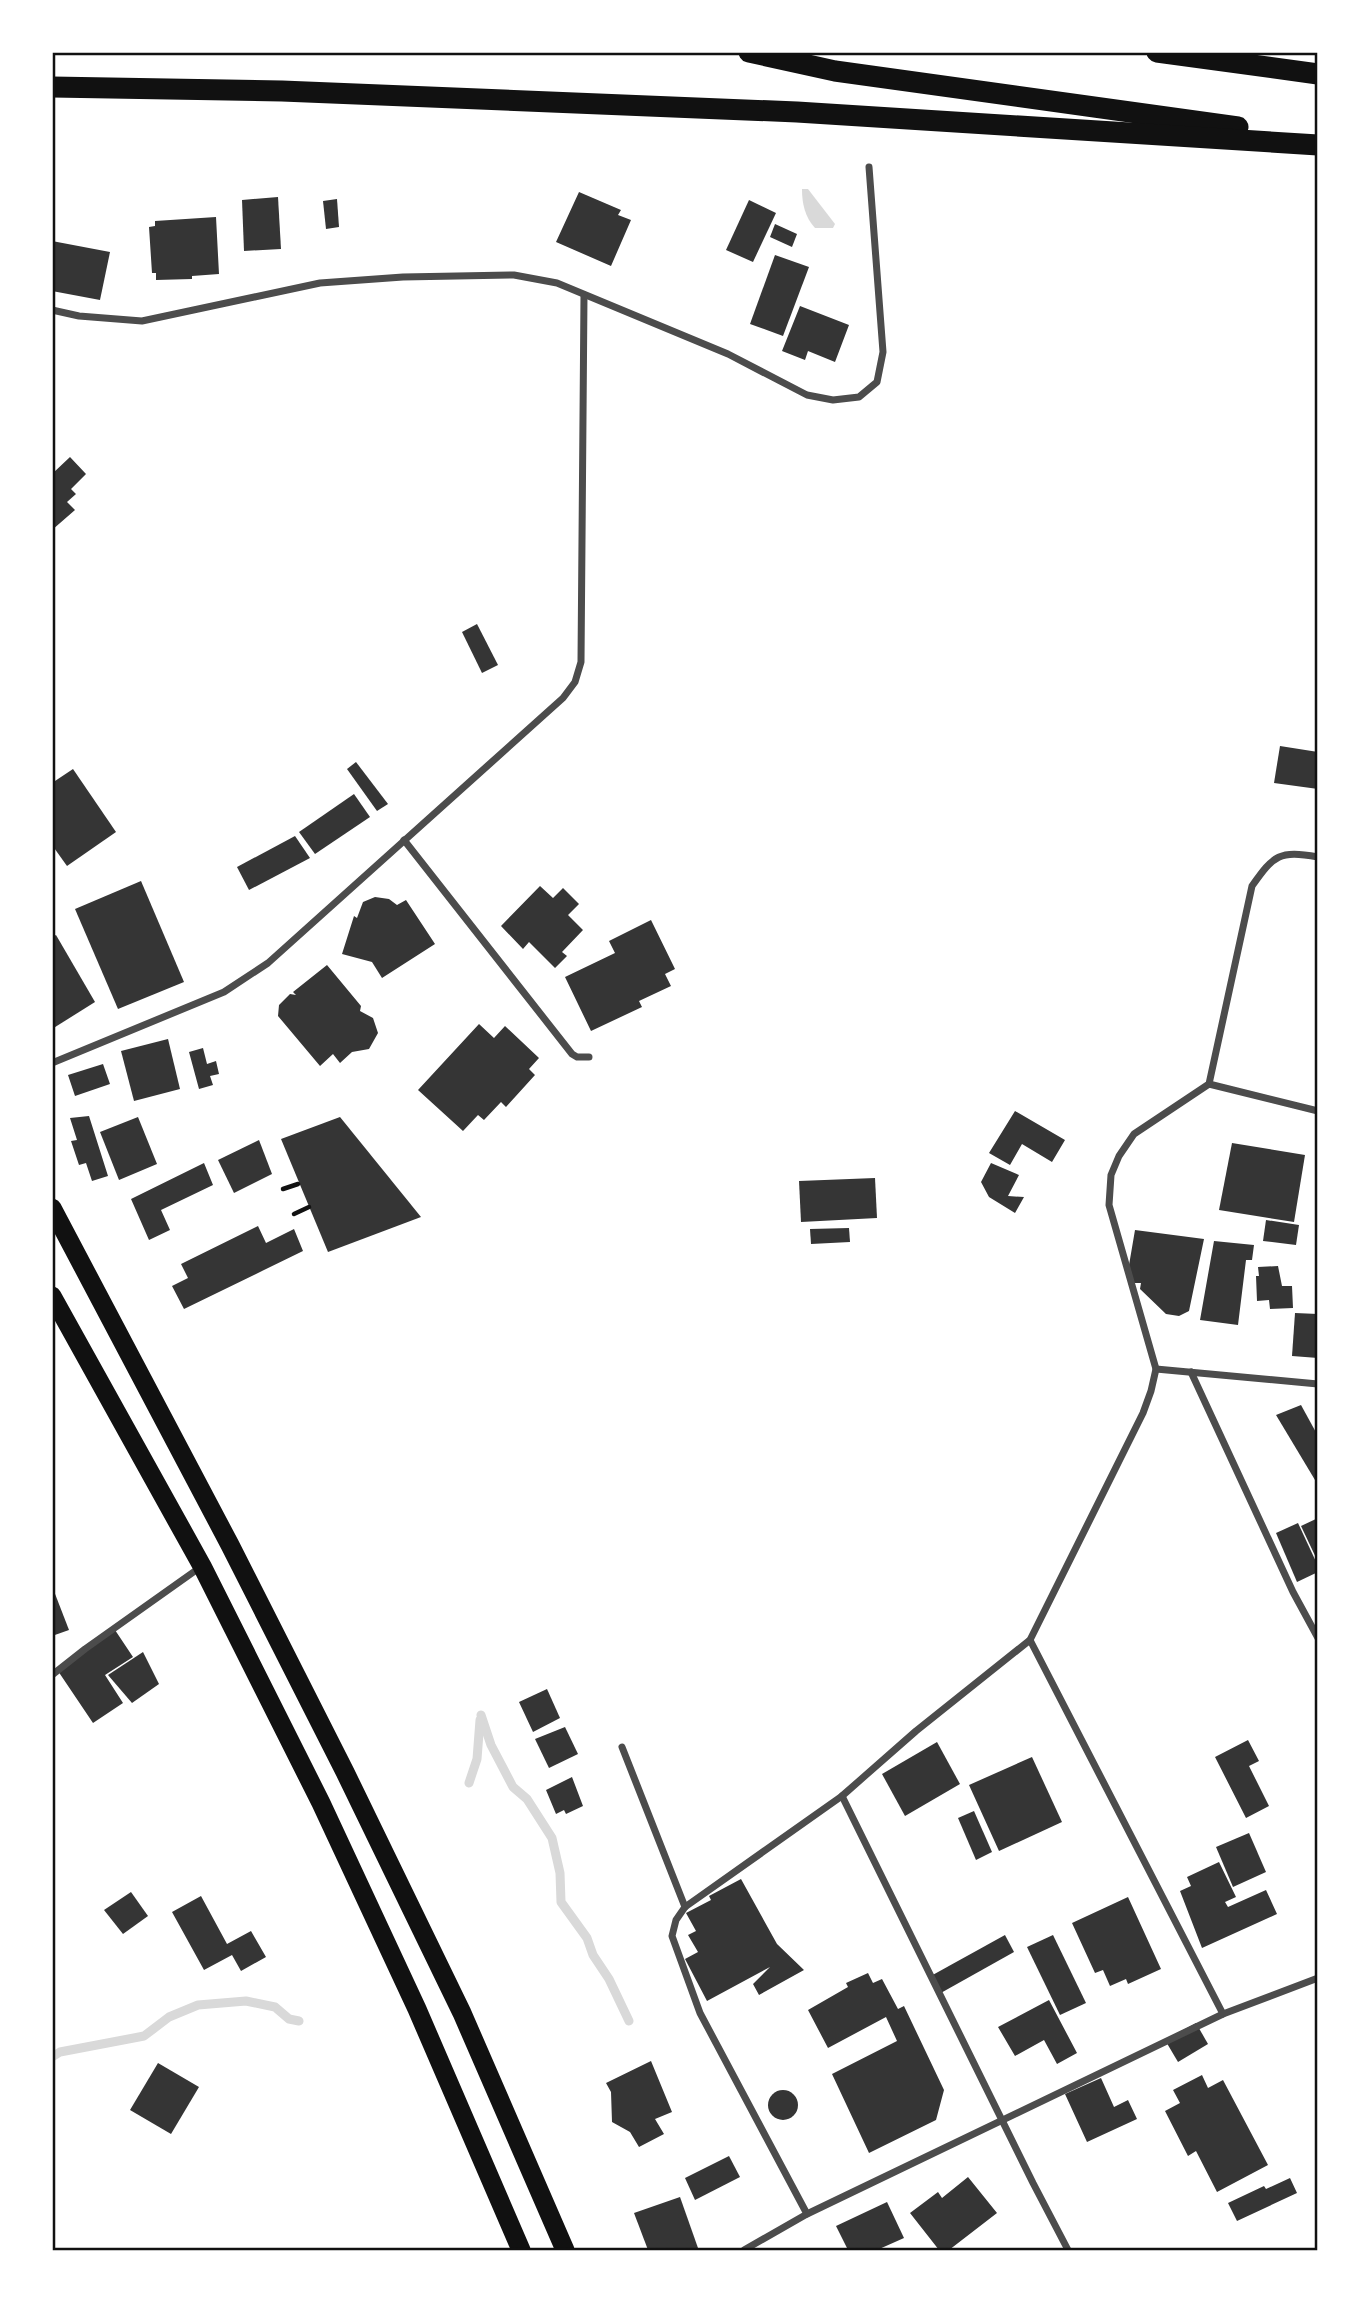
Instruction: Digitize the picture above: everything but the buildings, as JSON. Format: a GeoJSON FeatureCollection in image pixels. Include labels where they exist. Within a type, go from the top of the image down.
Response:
{"type":"FeatureCollection","features":[{"type":"Feature","properties":{"kind":"highway"},"geometry":{"type":"LineString","coordinates":[[749,52],[835,71],[1318,138]]}},
{"type":"Feature","properties":{"kind":"highway"},"geometry":{"type":"LineString","coordinates":[[1157,52],[1318,74]]}},
{"type":"Feature","properties":{"kind":"highway"},"geometry":{"type":"LineString","coordinates":[[52,87],[282,91],[783,112],[1318,145]]}},
{"type":"Feature","properties":{"kind":"highway"},"geometry":{"type":"LineString","coordinates":[[52,1208],[230,1545],[351,1784],[462,2013],[565,2250]]}},
{"type":"Feature","properties":{"kind":"highway"},"geometry":{"type":"LineString","coordinates":[[52,1296],[202,1566],[321,1803],[417,2009],[521,2250]]}},
{"type":"Feature","properties":{"kind":"street"},"geometry":{"type":"LineString","coordinates":[[52,310],[79,316],[142,321],[320,283],[403,276],[514,275],[558,283],[728,354],[807,395],[834,400],[859,397],[877,382],[883,352],[869,167]]}},
{"type":"Feature","properties":{"kind":"street"},"geometry":{"type":"LineString","coordinates":[[52,1063],[224,992],[268,963],[563,698],[575,682],[581,662],[584,295]]}},
{"type":"Feature","properties":{"kind":"street"},"geometry":{"type":"LineString","coordinates":[[404,840],[572,1054],[589,1057]]}},
{"type":"Feature","properties":{"kind":"street"},"geometry":{"type":"LineString","coordinates":[[807,2214],[700,2013],[672,1936],[676,1920],[685,1907],[842,1796],[916,1731],[1030,1640],[1143,1413],[1156,1369],[1110,1205],[1111,1175],[1119,1156],[1134,1134],[1209,1084],[1252,886],[1270,861],[1294,853],[1318,857]]}},
{"type":"Feature","properties":{"kind":"street"},"geometry":{"type":"LineString","coordinates":[[1209,1084],[1318,1111]]}},
{"type":"Feature","properties":{"kind":"street"},"geometry":{"type":"LineString","coordinates":[[1156,1369],[1318,1384]]}},
{"type":"Feature","properties":{"kind":"street"},"geometry":{"type":"LineString","coordinates":[[1191,1372],[1293,1592],[1318,1638]]}},
{"type":"Feature","properties":{"kind":"street"},"geometry":{"type":"LineString","coordinates":[[52,1675],[202,1566]]}},
{"type":"Feature","properties":{"kind":"street"},"geometry":{"type":"LineString","coordinates":[[1030,1640],[1223,2014]]}},
{"type":"Feature","properties":{"kind":"street"},"geometry":{"type":"LineString","coordinates":[[622,1747],[685,1907]]}},
{"type":"Feature","properties":{"kind":"street"},"geometry":{"type":"LineString","coordinates":[[842,1796],[1032,2183],[1068,2250]]}},
{"type":"Feature","properties":{"kind":"street"},"geometry":{"type":"LineString","coordinates":[[744,2250],[807,2214],[1223,2014],[1318,1978]]}},
{"type":"Feature","properties":{"kind":"path"},"geometry":{"type":"LineString","coordinates":[[284,1189],[298,1184]]}},
{"type":"Feature","properties":{"kind":"path"},"geometry":{"type":"LineString","coordinates":[[294,1214],[309,1208]]}},
{"type":"Feature","properties":{"kind":"shaded area"},"geometry":{"type":"Polygon","coordinates":[[[802,189],[808,189],[835,224],[833,228],[815,228],[805,210],[802,189]]]}},
{"type":"Feature","properties":{"kind":"waterway"},"geometry":{"type":"LineString","coordinates":[[481,1715],[491,1745],[513,1787],[527,1799],[552,1838],[560,1873],[561,1902],[587,1938],[593,1955],[609,1979],[629,2021]]}},
{"type":"Feature","properties":{"kind":"waterway"},"geometry":{"type":"LineString","coordinates":[[469,1783],[477,1759],[480,1720]]}},
{"type":"Feature","properties":{"kind":"waterway"},"geometry":{"type":"LineString","coordinates":[[52,2057],[60,2052],[144,2036],[169,2017],[198,2005],[246,2001],[275,2007],[289,2019],[299,2021]]}}]}
